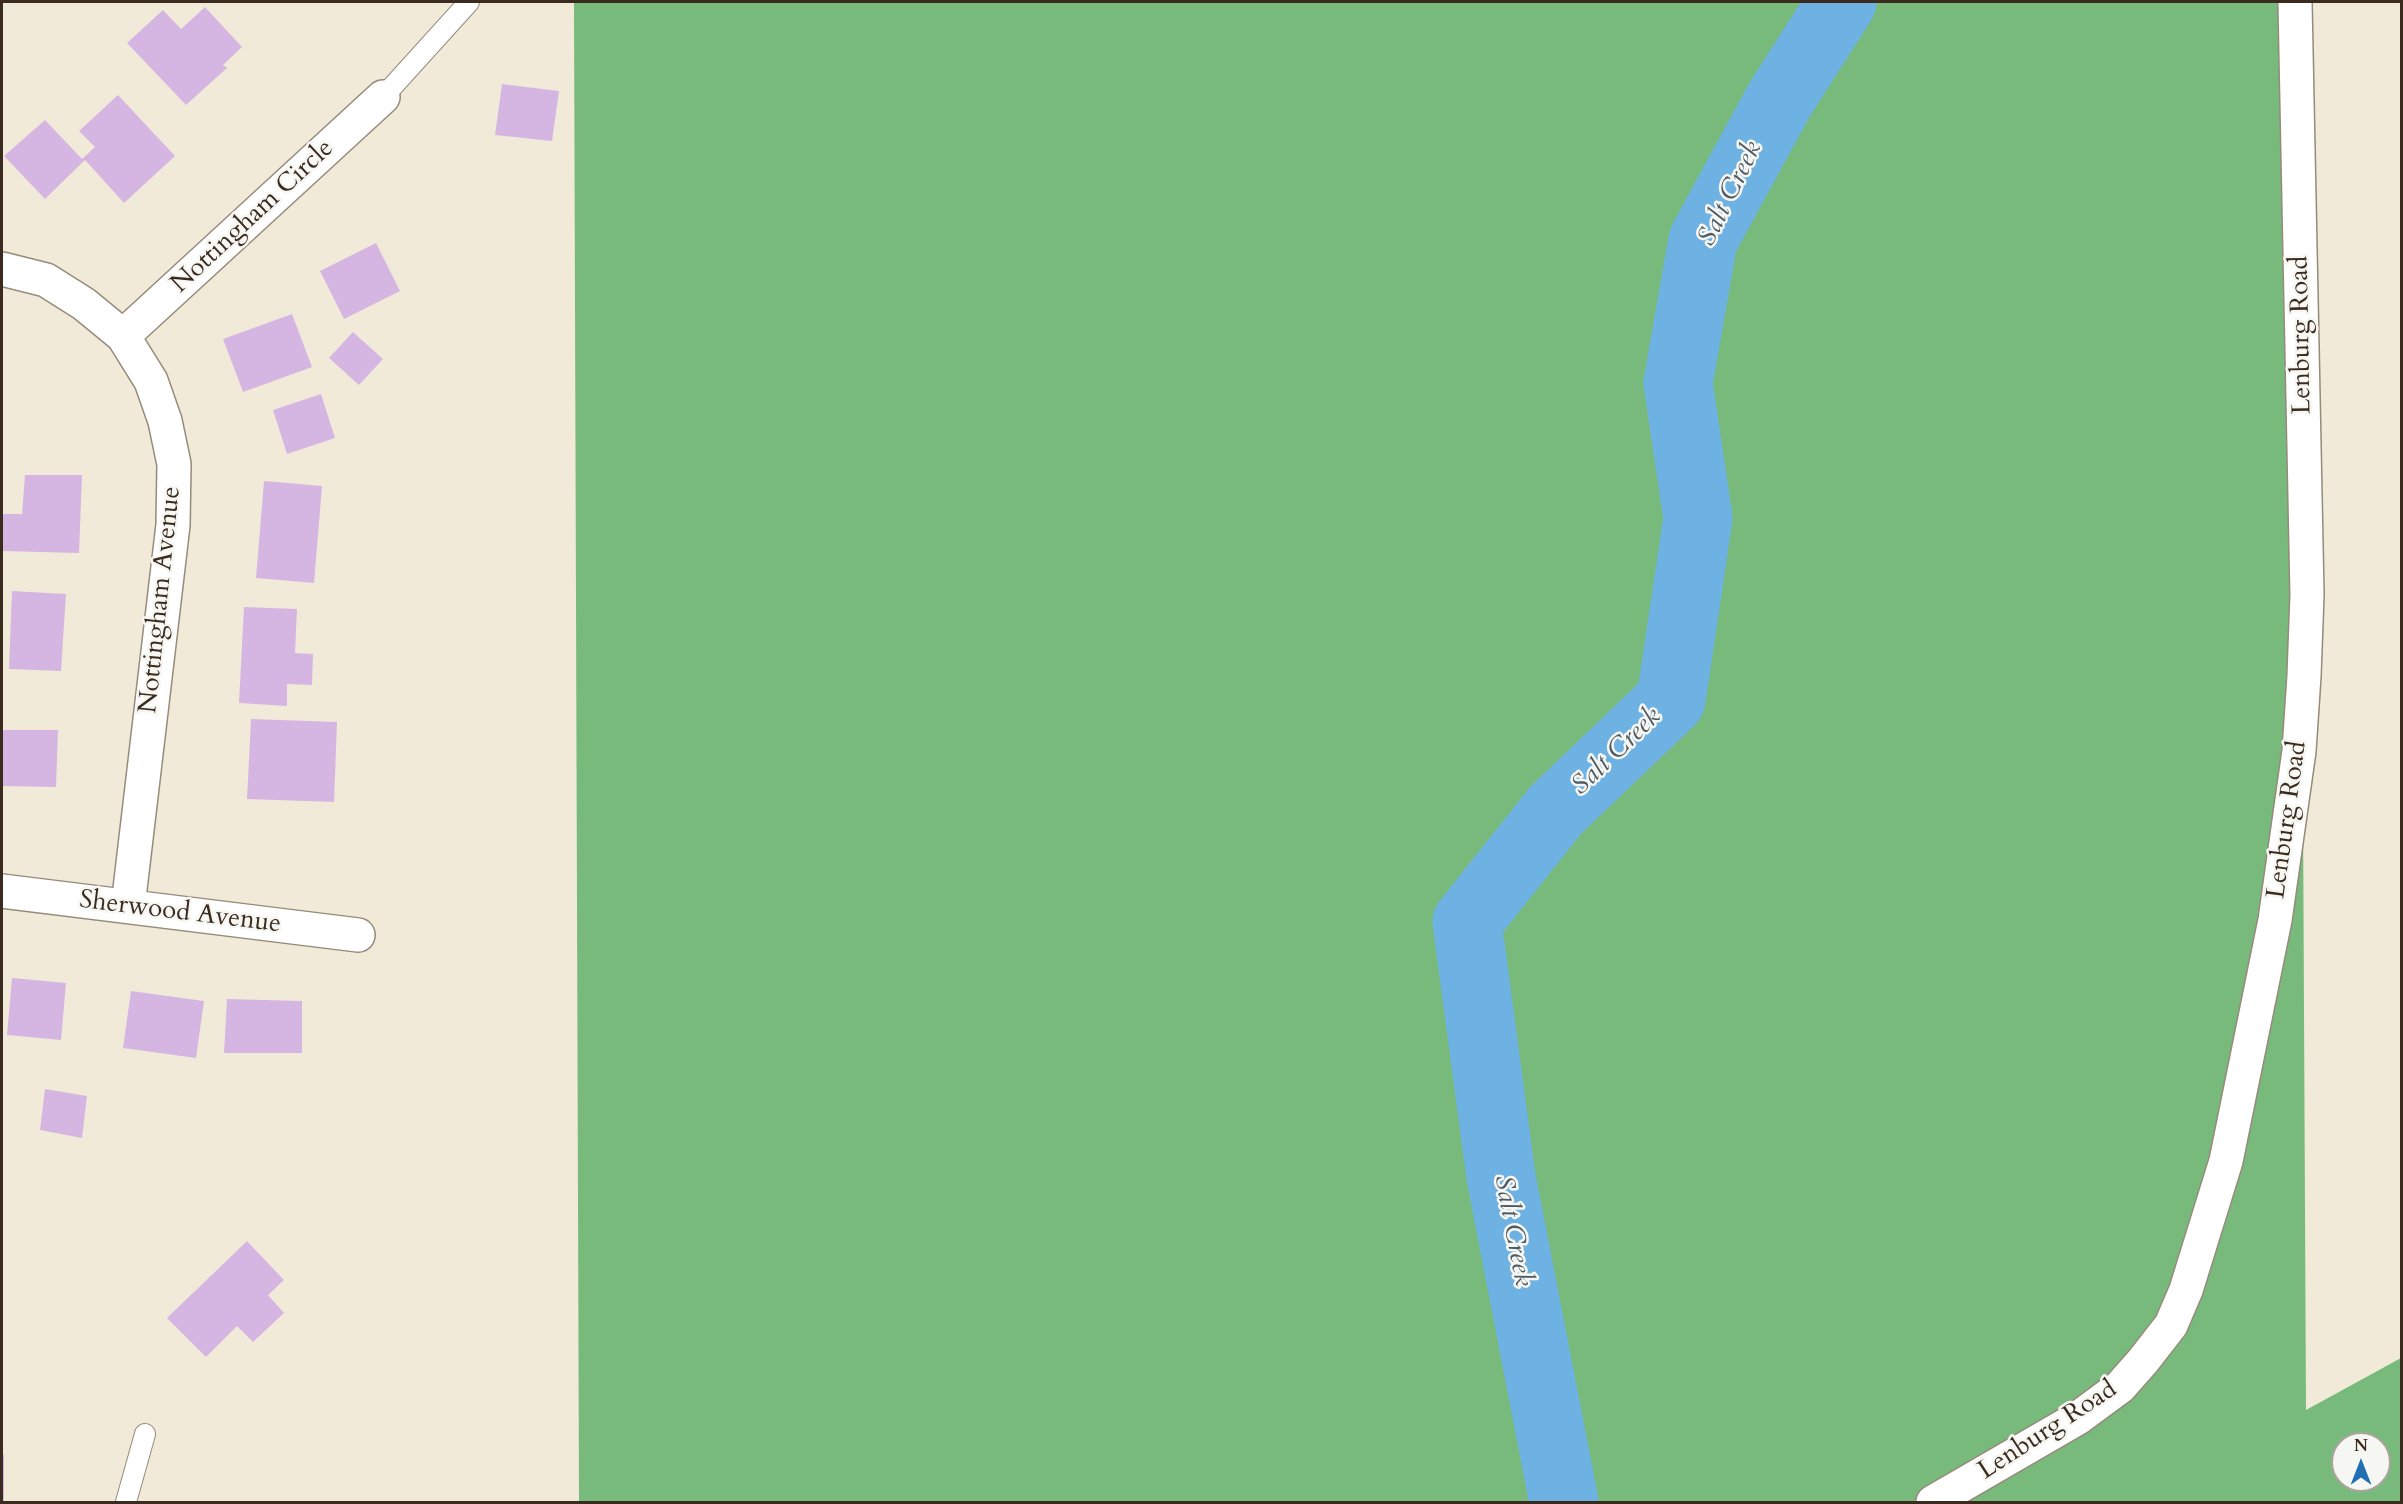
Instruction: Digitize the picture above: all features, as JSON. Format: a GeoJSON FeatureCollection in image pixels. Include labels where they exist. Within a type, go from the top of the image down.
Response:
{"type":"FeatureCollection","features":[{"type":"Feature","properties":{"kind":"street","name":"Lenburg Road"},"geometry":{"type":"LineString","coordinates":[[1933,1503],[2078,1418],[2120,1387],[2143,1361],[2171,1325],[2186,1290],[2226,1161],[2275,920],[2299,751],[2303,687],[2307,595],[2295,2]]}},
{"type":"Feature","properties":{"kind":"street","name":"Nottingham Circle"},"geometry":{"type":"LineString","coordinates":[[123,336],[383,97]]}},
{"type":"Feature","properties":{"kind":"street","name":"Nottingham Avenue"},"geometry":{"type":"LineString","coordinates":[[2,269],[46,280],[84,304],[123,336],[151,381],[165,421],[174,464],[173,525],[128,906]]}},
{"type":"Feature","properties":{"kind":"street","name":"Sherwood Avenue"},"geometry":{"type":"LineString","coordinates":[[2,891],[358,934]]}},
{"type":"Feature","properties":{"kind":"lane"},"geometry":{"type":"LineString","coordinates":[[383,97],[468,2]]}},
{"type":"Feature","properties":{"kind":"lane"},"geometry":{"type":"LineString","coordinates":[[126,1503],[145,1434]]}},
{"type":"Feature","properties":{"kind":"green space"},"geometry":{"type":"Polygon","coordinates":[[[574,2],[2299,2],[2306,1410],[2401,1358],[2401,1502],[579,1502],[574,2]]]}},
{"type":"Feature","properties":{"kind":"building"},"geometry":{"type":"Polygon","coordinates":[[[205,7],[242,47],[223,65],[227,68],[186,105],[127,43],[163,10],[181,29],[205,7]]]}},
{"type":"Feature","properties":{"kind":"building"},"geometry":{"type":"Polygon","coordinates":[[[502,84],[559,91],[552,141],[495,135],[502,84]]]}},
{"type":"Feature","properties":{"kind":"building"},"geometry":{"type":"Polygon","coordinates":[[[118,95],[175,156],[124,203],[85,160],[45,199],[4,156],[45,120],[82,159],[95,147],[79,131],[118,95]]]}},
{"type":"Feature","properties":{"kind":"building"},"geometry":{"type":"Polygon","coordinates":[[[376,243],[400,291],[344,319],[320,271],[376,243]]]}},
{"type":"Feature","properties":{"kind":"building"},"geometry":{"type":"Polygon","coordinates":[[[292,314],[312,367],[243,392],[223,339],[292,314]]]}},
{"type":"Feature","properties":{"kind":"building"},"geometry":{"type":"Polygon","coordinates":[[[353,332],[383,359],[359,385],[329,358],[353,332]]]}},
{"type":"Feature","properties":{"kind":"building"},"geometry":{"type":"Polygon","coordinates":[[[321,394],[335,438],[287,454],[273,410],[321,394]]]}},
{"type":"Feature","properties":{"kind":"building"},"geometry":{"type":"Polygon","coordinates":[[[25,475],[82,475],[79,553],[2,551],[2,514],[22,514],[25,475]]]}},
{"type":"Feature","properties":{"kind":"building"},"geometry":{"type":"Polygon","coordinates":[[[264,481],[322,486],[314,583],[256,578],[264,481]]]}},
{"type":"Feature","properties":{"kind":"building"},"geometry":{"type":"Polygon","coordinates":[[[12,591],[66,594],[61,671],[9,669],[12,591]]]}},
{"type":"Feature","properties":{"kind":"building"},"geometry":{"type":"Polygon","coordinates":[[[244,607],[297,609],[295,653],[313,654],[312,685],[287,684],[287,706],[239,703],[244,607]]]}},
{"type":"Feature","properties":{"kind":"building"},"geometry":{"type":"Polygon","coordinates":[[[251,719],[337,722],[334,802],[247,799],[251,719]]]}},
{"type":"Feature","properties":{"kind":"building"},"geometry":{"type":"Polygon","coordinates":[[[2,730],[58,730],[56,787],[2,786],[2,730]]]}},
{"type":"Feature","properties":{"kind":"building"},"geometry":{"type":"Polygon","coordinates":[[[12,978],[66,983],[61,1040],[7,1035],[12,978]]]}},
{"type":"Feature","properties":{"kind":"building"},"geometry":{"type":"Polygon","coordinates":[[[131,991],[204,1001],[196,1058],[123,1048],[131,991]]]}},
{"type":"Feature","properties":{"kind":"building"},"geometry":{"type":"Polygon","coordinates":[[[227,999],[302,1001],[302,1053],[224,1053],[227,999]]]}},
{"type":"Feature","properties":{"kind":"building"},"geometry":{"type":"Polygon","coordinates":[[[45,1089],[87,1096],[82,1138],[40,1130],[45,1089]]]}},
{"type":"Feature","properties":{"kind":"building"},"geometry":{"type":"Polygon","coordinates":[[[247,1241],[284,1280],[268,1295],[284,1313],[253,1342],[237,1326],[206,1357],[167,1318],[247,1241]]]}},
{"type":"Feature","properties":{"kind":"building"},"geometry":{"type":"Polygon","coordinates":[[[2,1455],[4,1455],[4,1502],[2,1502],[2,1455]]]}},
{"type":"Feature","properties":{"kind":"waterway","name":"Salt Creek"},"geometry":{"type":"LineString","coordinates":[[1564,1502],[1501,1177],[1467,922],[1556,810],[1671,700],[1698,518],[1678,383],[1703,240],[1780,99],[1842,2]]}}]}
